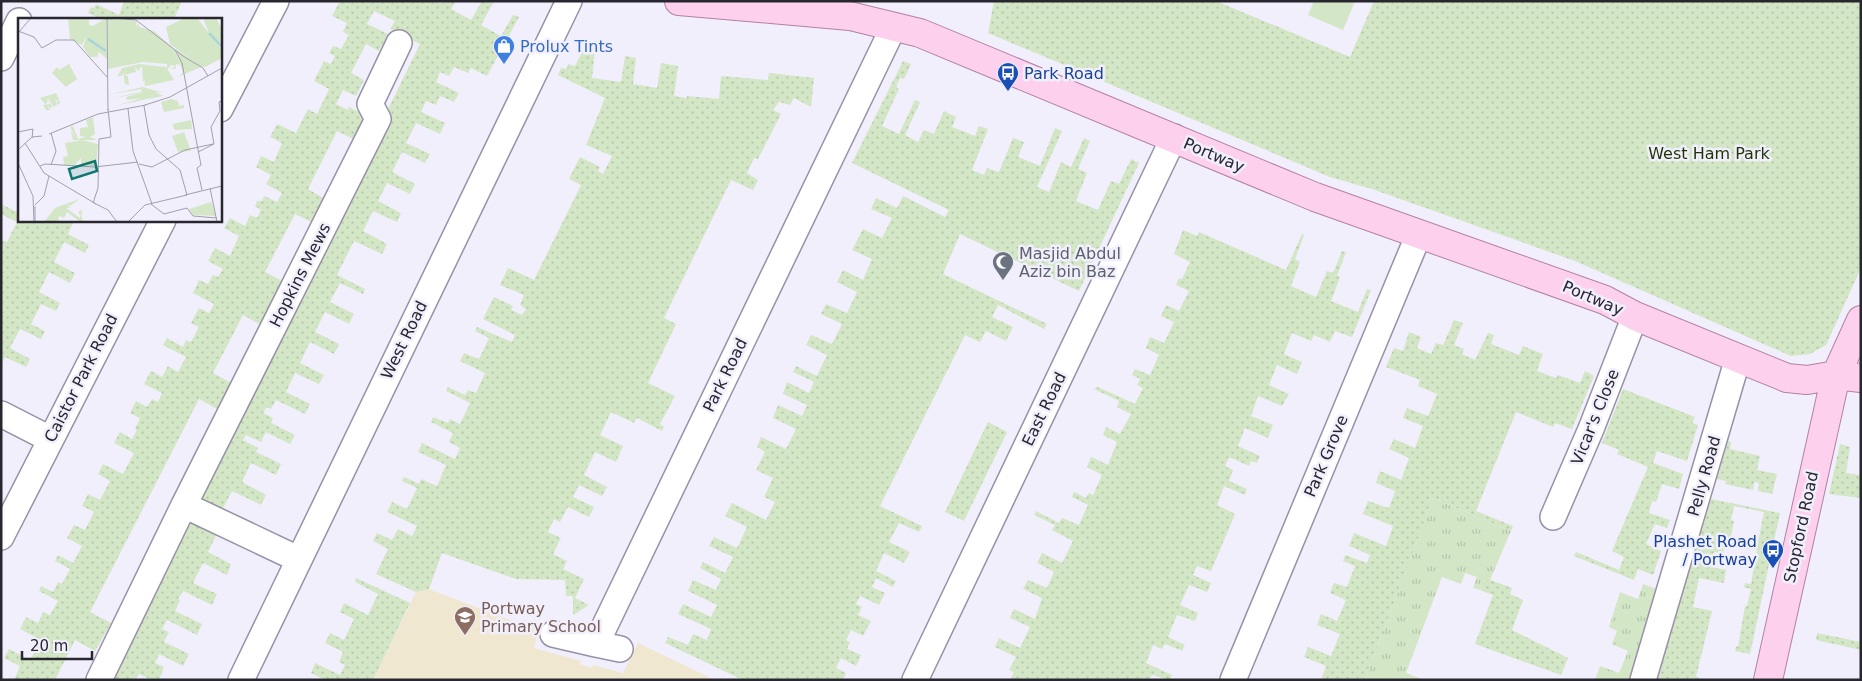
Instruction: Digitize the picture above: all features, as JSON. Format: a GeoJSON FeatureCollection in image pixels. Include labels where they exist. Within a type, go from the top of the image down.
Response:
{"type":"FeatureCollection","features":[{"type":"Feature","properties":{"kind":"main road","name":"Portway"},"geometry":{"type":"LineString","coordinates":[[679,1],[850,16],[920,33],[1315,197],[1605,300],[1635,316],[1787,378],[1807,380],[1848,377]]}},
{"type":"Feature","properties":{"kind":"main road","name":"Stopford Road"},"geometry":{"type":"LineString","coordinates":[[1768,680],[1848,377],[1861,320]]}},
{"type":"Feature","properties":{"kind":"street"},"geometry":{"type":"LineString","coordinates":[[20,18],[28,1]]}},
{"type":"Feature","properties":{"kind":"street"},"geometry":{"type":"LineString","coordinates":[[221,107],[276,1]]}},
{"type":"Feature","properties":{"kind":"street","name":"West Road"},"geometry":{"type":"LineString","coordinates":[[241,680],[569,1]]}},
{"type":"Feature","properties":{"kind":"street"},"geometry":{"type":"LineString","coordinates":[[1,58],[18,22]]}},
{"type":"Feature","properties":{"kind":"street","name":"Park Road"},"geometry":{"type":"LineString","coordinates":[[553,634],[608,646],[894,26]]}},
{"type":"Feature","properties":{"kind":"street","name":"Hopkins Mews"},"geometry":{"type":"LineString","coordinates":[[99,680],[184,505],[378,119],[370,104],[399,43]]}},
{"type":"Feature","properties":{"kind":"street","name":"East Road"},"geometry":{"type":"LineString","coordinates":[[915,680],[1174,137]]}},
{"type":"Feature","properties":{"kind":"street","name":"Caistor Park Road"},"geometry":{"type":"LineString","coordinates":[[1,537],[162,221]]}},
{"type":"Feature","properties":{"kind":"street","name":"Park Grove"},"geometry":{"type":"LineString","coordinates":[[1233,680],[1419,234]]}},
{"type":"Feature","properties":{"kind":"street","name":"Vicar's Close"},"geometry":{"type":"LineString","coordinates":[[1553,517],[1591,429],[1635,316]]}},
{"type":"Feature","properties":{"kind":"street","name":"Pelly Road"},"geometry":{"type":"LineString","coordinates":[[1643,680],[1738,358]]}},
{"type":"Feature","properties":{"kind":"street"},"geometry":{"type":"LineString","coordinates":[[1,414],[50,439]]}},
{"type":"Feature","properties":{"kind":"street"},"geometry":{"type":"LineString","coordinates":[[184,505],[298,559]]}},
{"type":"Feature","properties":{"kind":"shaded area","name":"Portway Primary School"},"geometry":{"type":"Polygon","coordinates":[[[429,589],[518,623],[539,628],[534,648],[581,661],[580,664],[592,668],[593,665],[623,673],[638,643],[715,680],[373,680],[416,592],[429,589]]]}},
{"type":"Feature","properties":{"kind":"green space"},"geometry":{"type":"Polygon","coordinates":[[[124,1],[182,1],[174,18],[99,18],[88,13],[91,7],[94,8],[96,4],[119,15],[124,1]]]}},
{"type":"Feature","properties":{"kind":"green space"},"geometry":{"type":"Polygon","coordinates":[[[340,1],[436,1],[440,3],[456,1],[451,9],[471,20],[482,1],[493,3],[481,25],[501,36],[513,15],[519,17],[487,76],[471,68],[468,73],[454,67],[449,76],[440,72],[436,82],[459,93],[454,102],[440,96],[436,105],[426,101],[421,112],[445,123],[440,134],[416,123],[406,143],[430,154],[425,163],[402,152],[392,172],[415,184],[410,194],[387,183],[378,201],[401,213],[397,222],[373,211],[363,231],[387,244],[382,254],[354,241],[337,275],[365,289],[363,294],[340,283],[330,302],[354,314],[349,324],[325,312],[315,332],[339,344],[334,354],[310,342],[300,363],[324,375],[319,384],[295,373],[286,392],[310,404],[305,414],[276,400],[271,409],[267,407],[263,413],[273,418],[271,423],[295,435],[290,444],[266,432],[261,442],[246,435],[243,440],[258,448],[256,452],[281,464],[276,475],[251,463],[242,482],[266,495],[261,505],[232,491],[221,512],[203,502],[202,489],[420,44],[390,29],[395,21],[374,11],[367,24],[388,34],[379,51],[366,44],[351,73],[364,80],[356,96],[343,90],[336,104],[348,110],[349,107],[369,117],[357,141],[337,131],[308,189],[327,200],[315,224],[295,214],[265,272],[286,283],[263,326],[243,315],[213,373],[233,384],[219,410],[199,399],[90,612],[111,623],[95,651],[75,640],[55,680],[14,680],[20,666],[4,658],[9,649],[30,660],[41,640],[20,629],[26,617],[38,623],[43,612],[50,615],[58,601],[39,591],[41,586],[53,592],[58,582],[62,584],[70,569],[55,561],[58,555],[73,563],[82,546],[67,538],[74,525],[85,530],[94,512],[82,506],[88,494],[100,500],[110,481],[98,474],[103,464],[123,474],[134,453],[114,443],[120,432],[132,439],[137,430],[135,429],[140,418],[130,413],[136,401],[147,407],[152,399],[158,402],[162,393],[144,384],[151,371],[162,377],[168,366],[178,372],[186,357],[163,345],[167,338],[183,347],[186,340],[191,342],[199,327],[191,323],[199,308],[209,313],[214,304],[193,293],[199,280],[208,284],[213,275],[218,277],[223,269],[208,261],[215,248],[230,256],[239,236],[224,228],[230,218],[245,226],[250,215],[257,218],[261,210],[255,206],[257,201],[262,201],[264,196],[277,202],[282,193],[266,184],[271,175],[256,167],[261,156],[274,162],[282,143],[270,137],[277,124],[296,133],[308,109],[317,114],[329,89],[314,81],[324,61],[331,64],[335,56],[329,53],[333,46],[341,49],[349,35],[343,32],[347,23],[332,16],[340,1]]]}},
{"type":"Feature","properties":{"kind":"green space","name":"West Ham Park"},"geometry":{"type":"Polygon","coordinates":[[[994,1],[1216,1],[1350,57],[1374,1],[1861,1],[1861,268],[1826,345],[1810,354],[1791,356],[1575,261],[1372,189],[1330,177],[988,33],[994,1]]]}},
{"type":"Feature","properties":{"kind":"green space"},"geometry":{"type":"Polygon","coordinates":[[[1314,1],[1355,1],[1343,30],[1308,15],[1314,1]]]}},
{"type":"Feature","properties":{"kind":"green space"},"geometry":{"type":"Polygon","coordinates":[[[584,48],[595,50],[592,78],[621,82],[625,56],[636,58],[633,84],[657,88],[661,63],[678,66],[674,96],[687,98],[687,96],[719,99],[721,76],[768,80],[769,73],[814,78],[811,107],[794,98],[790,105],[779,102],[773,110],[781,114],[758,159],[754,158],[747,173],[758,180],[753,190],[731,180],[664,318],[676,324],[648,383],[675,396],[660,424],[664,427],[662,431],[637,418],[634,423],[611,412],[600,435],[623,446],[616,462],[595,452],[584,475],[607,487],[602,496],[579,485],[573,497],[594,507],[589,517],[568,507],[560,522],[554,519],[548,532],[561,538],[553,554],[567,561],[563,569],[584,579],[575,598],[589,605],[573,615],[573,596],[566,596],[565,580],[516,579],[442,553],[429,589],[416,592],[376,574],[388,549],[373,541],[377,533],[392,540],[398,529],[412,536],[417,526],[387,512],[392,502],[407,509],[417,488],[402,481],[404,477],[419,484],[421,479],[437,486],[446,465],[418,452],[422,443],[455,459],[460,448],[449,442],[453,433],[431,422],[433,417],[448,423],[450,419],[460,424],[470,403],[446,391],[448,387],[465,395],[468,390],[476,393],[485,373],[460,361],[464,353],[479,359],[489,338],[475,331],[477,327],[512,342],[515,335],[483,319],[494,297],[513,306],[511,310],[522,315],[526,309],[520,305],[524,295],[500,285],[508,268],[534,280],[581,185],[569,179],[580,157],[600,167],[598,171],[603,174],[612,156],[586,145],[605,98],[558,75],[561,68],[567,69],[568,64],[575,66],[584,48]]]}},
{"type":"Feature","properties":{"kind":"green space"},"geometry":{"type":"Polygon","coordinates":[[[903,61],[911,64],[904,79],[900,78],[896,87],[899,89],[882,126],[899,134],[915,100],[920,102],[905,135],[918,142],[924,130],[934,134],[944,111],[956,117],[952,127],[975,136],[979,126],[988,129],[972,170],[984,175],[987,168],[999,172],[1013,138],[1024,142],[1018,157],[1040,166],[1055,128],[1062,131],[1037,187],[1049,192],[1061,162],[1071,167],[1084,138],[1090,141],[1078,169],[1087,173],[1076,201],[1098,210],[1111,181],[1119,184],[1131,159],[1139,163],[1079,291],[960,234],[943,274],[1047,324],[1044,329],[998,305],[992,317],[1013,327],[1006,341],[986,331],[980,342],[965,335],[880,506],[922,526],[919,532],[899,523],[889,542],[910,552],[904,563],[884,553],[876,571],[896,581],[893,587],[876,578],[872,587],[885,593],[879,605],[860,596],[856,604],[862,607],[858,615],[871,621],[863,636],[851,630],[846,640],[850,642],[847,649],[861,655],[856,666],[841,658],[836,668],[846,673],[843,680],[743,680],[665,643],[668,637],[688,645],[693,634],[707,640],[711,629],[678,614],[683,604],[711,617],[717,605],[688,591],[693,580],[716,590],[721,579],[700,568],[703,562],[725,573],[733,557],[709,546],[714,537],[737,548],[747,527],[725,516],[732,503],[766,520],[775,502],[764,497],[773,478],[756,470],[765,452],[757,447],[761,437],[786,449],[796,429],[773,418],[778,405],[802,416],[807,405],[783,394],[787,382],[809,393],[814,382],[793,372],[796,366],[817,376],[827,355],[806,345],[811,335],[832,344],[842,324],[821,314],[826,304],[847,313],[857,292],[837,282],[843,270],[863,280],[872,259],[852,250],[863,229],[882,238],[892,218],[871,209],[876,198],[897,208],[903,196],[945,217],[949,210],[852,163],[903,61]]]}},
{"type":"Feature","properties":{"kind":"green space"},"geometry":{"type":"Polygon","coordinates":[[[1,204],[18,212],[18,221],[69,221],[73,223],[68,234],[89,245],[85,253],[64,242],[54,262],[75,273],[70,283],[49,272],[39,292],[60,303],[56,311],[41,304],[31,324],[45,331],[41,339],[20,329],[10,348],[30,359],[26,367],[5,357],[1,364],[1,240],[7,242],[17,222],[1,214],[1,204]]]}},
{"type":"Feature","properties":{"kind":"green space"},"geometry":{"type":"Polygon","coordinates":[[[1183,230],[1197,236],[1199,232],[1286,270],[1302,234],[1304,235],[1295,259],[1300,262],[1291,286],[1316,297],[1327,271],[1333,273],[1342,251],[1346,252],[1337,276],[1340,277],[1331,301],[1358,312],[1367,289],[1371,290],[1352,337],[1335,331],[1330,342],[1314,335],[1311,341],[1292,333],[1284,354],[1302,362],[1297,374],[1277,365],[1269,385],[1289,394],[1282,406],[1258,396],[1251,416],[1273,425],[1268,438],[1245,428],[1238,446],[1260,456],[1257,463],[1251,461],[1249,466],[1229,457],[1225,466],[1233,470],[1229,481],[1247,489],[1245,495],[1224,486],[1217,505],[1235,514],[1211,571],[1197,566],[1193,575],[1211,583],[1207,592],[1189,585],[1180,605],[1198,613],[1195,621],[1177,615],[1168,637],[1185,645],[1182,651],[1165,644],[1162,649],[1153,645],[1146,663],[1172,675],[1170,680],[1152,675],[1149,680],[1010,680],[1014,672],[1009,670],[1016,657],[995,647],[999,638],[1020,648],[1030,627],[1010,618],[1014,609],[1035,619],[1042,598],[1023,589],[1028,580],[1047,588],[1054,572],[1037,563],[1042,553],[1062,563],[1073,541],[1052,530],[1055,525],[1034,515],[1036,511],[1059,523],[1062,518],[1079,525],[1088,505],[1072,497],[1074,492],[1086,498],[1089,493],[1093,495],[1102,475],[1087,467],[1091,457],[1108,465],[1117,442],[1103,435],[1106,427],[1120,434],[1131,414],[1117,407],[1119,401],[1094,389],[1098,387],[1135,404],[1143,388],[1137,385],[1140,379],[1132,375],[1135,369],[1150,375],[1159,355],[1146,348],[1150,337],[1164,343],[1174,322],[1161,316],[1166,305],[1179,311],[1189,291],[1176,285],[1179,278],[1182,279],[1190,262],[1174,254],[1183,230]]]}},
{"type":"Feature","properties":{"kind":"green space"},"geometry":{"type":"Polygon","coordinates":[[[1454,320],[1463,323],[1454,345],[1464,349],[1462,354],[1475,360],[1488,333],[1494,335],[1491,344],[1519,355],[1523,346],[1543,354],[1537,371],[1556,378],[1558,375],[1580,383],[1585,371],[1594,376],[1572,429],[1555,423],[1553,427],[1516,412],[1476,511],[1513,526],[1511,531],[1433,498],[1365,680],[1321,680],[1326,666],[1304,657],[1308,647],[1331,656],[1340,634],[1317,625],[1321,614],[1337,621],[1346,600],[1330,593],[1334,583],[1347,587],[1355,566],[1343,561],[1345,555],[1367,563],[1370,555],[1349,546],[1354,533],[1386,546],[1393,526],[1363,514],[1368,501],[1389,508],[1395,491],[1376,483],[1380,471],[1401,480],[1409,458],[1389,449],[1394,439],[1415,448],[1423,426],[1403,418],[1407,408],[1428,416],[1437,394],[1418,386],[1420,380],[1386,367],[1394,348],[1403,351],[1409,332],[1421,337],[1417,348],[1431,354],[1436,343],[1443,345],[1454,320]]]}},
{"type":"Feature","properties":{"kind":"green space"},"geometry":{"type":"Polygon","coordinates":[[[1623,389],[1695,417],[1692,423],[1698,425],[1687,461],[1657,451],[1653,463],[1683,474],[1679,489],[1662,484],[1656,502],[1652,501],[1649,513],[1670,520],[1667,528],[1655,524],[1646,544],[1661,551],[1653,575],[1638,569],[1634,580],[1574,556],[1576,552],[1619,570],[1624,557],[1612,551],[1648,467],[1617,454],[1619,450],[1602,443],[1623,389]]]}},
{"type":"Feature","properties":{"kind":"green space"},"geometry":{"type":"Polygon","coordinates":[[[988,422],[1007,432],[964,521],[945,512],[988,422]]]}},
{"type":"Feature","properties":{"kind":"green space"},"geometry":{"type":"Polygon","coordinates":[[[1728,441],[1731,442],[1730,449],[1760,456],[1757,470],[1777,474],[1772,494],[1758,491],[1759,483],[1754,482],[1753,490],[1725,484],[1726,481],[1717,479],[1728,441]]]}},
{"type":"Feature","properties":{"kind":"green space"},"geometry":{"type":"Polygon","coordinates":[[[1840,444],[1850,447],[1846,473],[1861,475],[1861,498],[1829,494],[1840,444]]]}},
{"type":"Feature","properties":{"kind":"green space"},"geometry":{"type":"Polygon","coordinates":[[[1433,498],[1511,531],[1490,580],[1484,579],[1480,590],[1473,588],[1477,577],[1465,573],[1461,584],[1442,577],[1406,673],[1425,680],[1365,680],[1433,498]]]}},
{"type":"Feature","properties":{"kind":"green space"},"geometry":{"type":"Polygon","coordinates":[[[1711,499],[1780,513],[1750,654],[1735,651],[1736,646],[1738,647],[1745,606],[1747,606],[1751,589],[1744,587],[1745,583],[1751,584],[1757,550],[1725,546],[1723,553],[1714,552],[1711,567],[1726,570],[1724,583],[1699,578],[1693,607],[1712,611],[1696,677],[1705,680],[1656,680],[1711,499]],[[1734,506],[1731,520],[1734,521],[1730,541],[1757,547],[1764,512],[1734,506]]]}},
{"type":"Feature","properties":{"kind":"green space"},"geometry":{"type":"Polygon","coordinates":[[[190,520],[217,534],[208,552],[231,564],[227,575],[203,563],[193,583],[217,594],[212,605],[183,591],[178,599],[180,600],[175,611],[202,624],[197,635],[167,620],[162,629],[169,632],[164,642],[189,654],[183,666],[159,654],[155,663],[164,667],[159,680],[152,680],[139,674],[135,680],[111,680],[190,520]]]}},
{"type":"Feature","properties":{"kind":"green space"},"geometry":{"type":"Polygon","coordinates":[[[356,578],[410,603],[373,680],[325,680],[311,673],[315,663],[340,675],[345,665],[339,662],[343,652],[325,643],[330,633],[344,640],[354,619],[340,612],[344,603],[368,615],[378,594],[355,582],[356,578]]]}},
{"type":"Feature","properties":{"kind":"green space"},"geometry":{"type":"Polygon","coordinates":[[[1485,578],[1512,588],[1510,594],[1523,600],[1512,630],[1568,658],[1561,675],[1475,644],[1493,595],[1480,590],[1485,578]]]}},
{"type":"Feature","properties":{"kind":"green space"},"geometry":{"type":"Polygon","coordinates":[[[1643,584],[1659,590],[1631,680],[1595,680],[1600,666],[1619,673],[1628,651],[1612,644],[1617,631],[1609,627],[1620,592],[1638,599],[1643,584]]]}},
{"type":"Feature","properties":{"kind":"green space"},"geometry":{"type":"Polygon","coordinates":[[[1817,633],[1861,642],[1861,650],[1816,640],[1817,633]]]}},
{"type":"Feature","properties":{"kind":"place","name":"Prolux Tints"},"geometry":{"type":"Point","coordinates":[504,65]}},
{"type":"Feature","properties":{"kind":"place","name":"Park Road"},"geometry":{"type":"Point","coordinates":[1008,92]}},
{"type":"Feature","properties":{"kind":"place","name":"Masjid Abdul Aziz bin Baz"},"geometry":{"type":"Point","coordinates":[1003,281]}},
{"type":"Feature","properties":{"kind":"place","name":"Plashet Road / Portway"},"geometry":{"type":"Point","coordinates":[1773,569]}},
{"type":"Feature","properties":{"kind":"place","name":"Portway Primary School"},"geometry":{"type":"Point","coordinates":[465,636]}}]}
